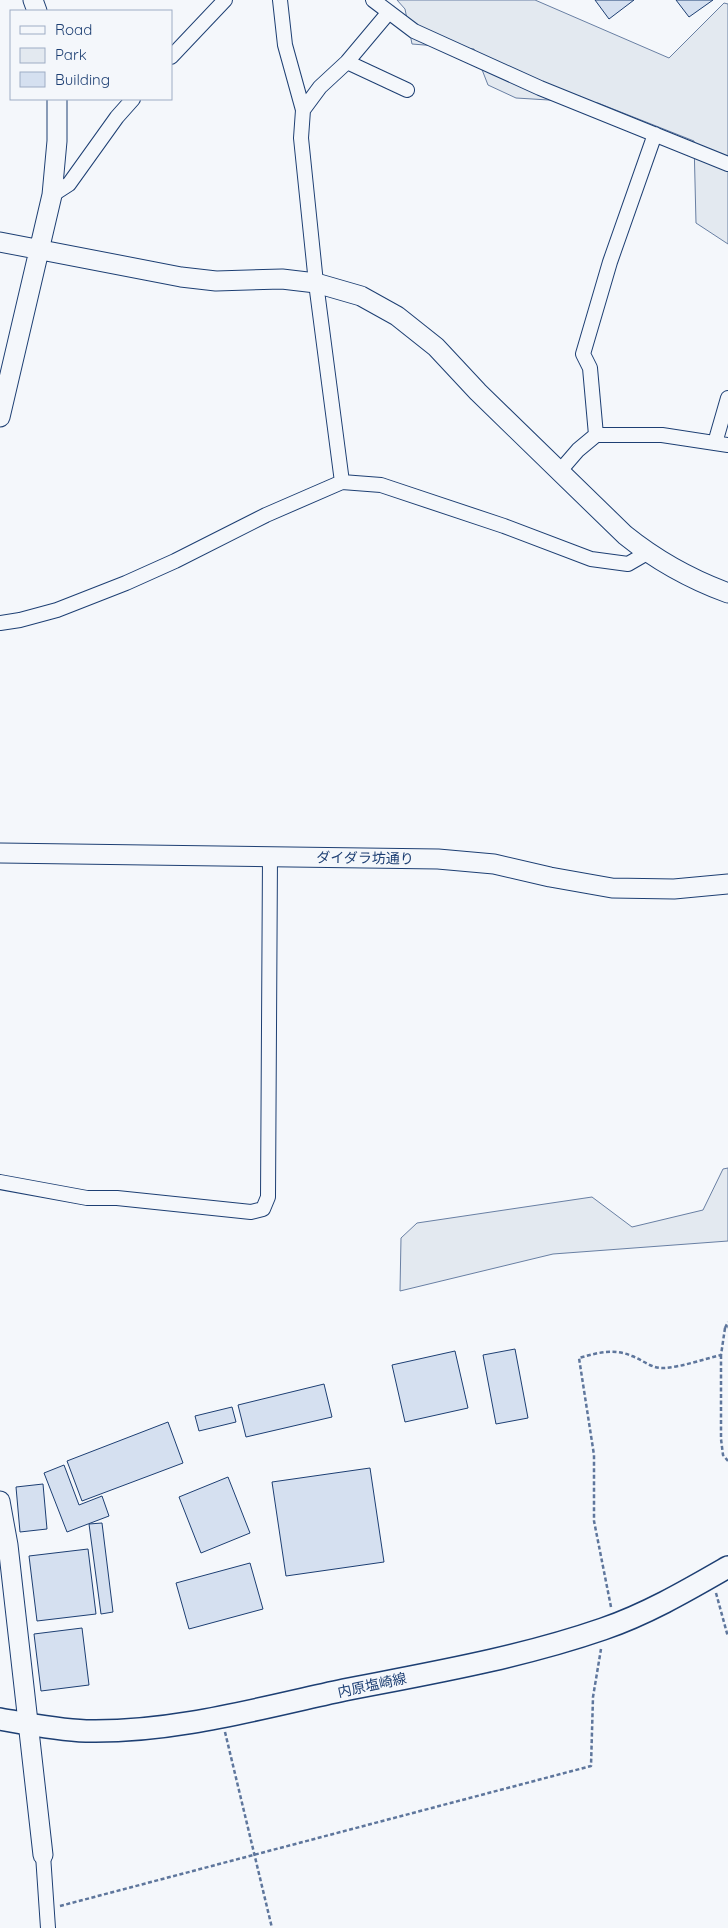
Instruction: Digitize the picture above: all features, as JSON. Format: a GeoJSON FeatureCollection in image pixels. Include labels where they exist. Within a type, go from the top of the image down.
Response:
{"type":"FeatureCollection","features":[{"type":"Feature","properties":{"kind":"main road","name":"内原塩崎線"},"geometry":{"type":"LineString","coordinates":[[0,1719],[85,1731],[157,1728],[222,1716],[520,1654],[610,1627],[670,1600],[719,1572]]}},
{"type":"Feature","properties":{"kind":"street"},"geometry":{"type":"LineString","coordinates":[[172,57],[225,0]]}},
{"type":"Feature","properties":{"kind":"street"},"geometry":{"type":"LineString","coordinates":[[280,0],[285,45],[302,110],[301,138],[316,283],[342,482]]}},
{"type":"Feature","properties":{"kind":"street"},"geometry":{"type":"LineString","coordinates":[[374,0],[414,31],[540,88],[728,164]]}},
{"type":"Feature","properties":{"kind":"street"},"geometry":{"type":"LineString","coordinates":[[302,110],[320,87],[347,62],[389,12]]}},
{"type":"Feature","properties":{"kind":"street"},"geometry":{"type":"LineString","coordinates":[[347,62],[407,90]]}},
{"type":"Feature","properties":{"kind":"street"},"geometry":{"type":"LineString","coordinates":[[0,417],[52,195],[57,141],[57,100]]}},
{"type":"Feature","properties":{"kind":"street"},"geometry":{"type":"LineString","coordinates":[[52,195],[69,184],[117,117],[133,100]]}},
{"type":"Feature","properties":{"kind":"street"},"geometry":{"type":"LineString","coordinates":[[596,435],[590,368],[583,354],[610,262],[655,134]]}},
{"type":"Feature","properties":{"kind":"street"},"geometry":{"type":"LineString","coordinates":[[0,242],[181,277],[216,281],[282,280],[316,283],[361,296],[397,316],[436,347],[478,392],[559,472],[625,535],[647,553],[676,570],[728,593]]}},
{"type":"Feature","properties":{"kind":"street"},"geometry":{"type":"LineString","coordinates":[[559,472],[578,450],[596,435],[662,435],[722,444],[728,398]]}},
{"type":"Feature","properties":{"kind":"street"},"geometry":{"type":"LineString","coordinates":[[0,623],[20,620],[57,610],[126,583],[175,561],[266,515],[342,482],[382,485],[504,526],[591,559],[628,564],[647,553]]}},
{"type":"Feature","properties":{"kind":"street","name":"ダイダラ坊通り"},"geometry":{"type":"LineString","coordinates":[[0,854],[438,859],[494,864],[550,877],[612,888],[674,889],[728,884]]}},
{"type":"Feature","properties":{"kind":"street"},"geometry":{"type":"LineString","coordinates":[[0,1182],[87,1198],[117,1198],[251,1212],[263,1209],[268,1197],[270,857]]}},
{"type":"Feature","properties":{"kind":"street"},"geometry":{"type":"LineString","coordinates":[[0,1501],[8,1545],[29,1724],[43,1855],[48,1928]]}},
{"type":"Feature","properties":{"kind":"path"},"geometry":{"type":"LineString","coordinates":[[728,1322],[722,1355],[720,1439],[723,1455],[728,1461]]}},
{"type":"Feature","properties":{"kind":"path"},"geometry":{"type":"LineString","coordinates":[[46,1910],[591,1766],[593,1697],[603,1640],[610,1627],[610,1600],[594,1521],[594,1456],[579,1358],[595,1353],[617,1351],[633,1356],[645,1364],[663,1368],[722,1355]]}},
{"type":"Feature","properties":{"kind":"path"},"geometry":{"type":"LineString","coordinates":[[719,1572],[728,1637]]}},
{"type":"Feature","properties":{"kind":"path"},"geometry":{"type":"LineString","coordinates":[[222,1716],[272,1928]]}},
{"type":"Feature","properties":{"kind":"green space"},"geometry":{"type":"Polygon","coordinates":[[[397,0],[535,0],[669,58],[724,3],[728,4],[728,244],[696,223],[694,141],[598,103],[516,98],[488,85],[474,49],[412,44],[405,9],[397,0]]]}},
{"type":"Feature","properties":{"kind":"green space"},"geometry":{"type":"Polygon","coordinates":[[[728,1168],[728,1241],[553,1254],[400,1291],[401,1238],[417,1223],[592,1197],[632,1227],[703,1210],[723,1169],[728,1168]]]}},
{"type":"Feature","properties":{"kind":"building"},"geometry":{"type":"Polygon","coordinates":[[[595,0],[634,0],[609,19],[595,0]]]}},
{"type":"Feature","properties":{"kind":"building"},"geometry":{"type":"Polygon","coordinates":[[[676,0],[713,0],[689,17],[676,0]]]}},
{"type":"Feature","properties":{"kind":"building"},"geometry":{"type":"Polygon","coordinates":[[[515,1349],[528,1418],[496,1424],[483,1355],[515,1349]]]}},
{"type":"Feature","properties":{"kind":"building"},"geometry":{"type":"Polygon","coordinates":[[[455,1351],[468,1408],[405,1422],[392,1365],[455,1351]]]}},
{"type":"Feature","properties":{"kind":"building"},"geometry":{"type":"Polygon","coordinates":[[[324,1384],[332,1417],[246,1437],[238,1405],[324,1384]]]}},
{"type":"Feature","properties":{"kind":"building"},"geometry":{"type":"Polygon","coordinates":[[[232,1407],[236,1422],[199,1431],[195,1416],[232,1407]]]}},
{"type":"Feature","properties":{"kind":"building"},"geometry":{"type":"Polygon","coordinates":[[[168,1422],[183,1463],[82,1501],[67,1461],[168,1422]]]}},
{"type":"Feature","properties":{"kind":"building"},"geometry":{"type":"Polygon","coordinates":[[[64,1465],[79,1505],[102,1496],[109,1516],[67,1532],[44,1473],[64,1465]]]}},
{"type":"Feature","properties":{"kind":"building"},"geometry":{"type":"Polygon","coordinates":[[[370,1468],[384,1562],[286,1576],[272,1482],[370,1468]]]}},
{"type":"Feature","properties":{"kind":"building"},"geometry":{"type":"Polygon","coordinates":[[[228,1477],[250,1533],[201,1553],[179,1497],[228,1477]]]}},
{"type":"Feature","properties":{"kind":"building"},"geometry":{"type":"Polygon","coordinates":[[[43,1484],[47,1529],[20,1532],[16,1487],[43,1484]]]}},
{"type":"Feature","properties":{"kind":"building"},"geometry":{"type":"Polygon","coordinates":[[[102,1523],[113,1612],[101,1614],[89,1524],[102,1523]]]}},
{"type":"Feature","properties":{"kind":"building"},"geometry":{"type":"Polygon","coordinates":[[[88,1549],[96,1614],[37,1621],[29,1556],[88,1549]]]}},
{"type":"Feature","properties":{"kind":"building"},"geometry":{"type":"Polygon","coordinates":[[[250,1563],[263,1609],[189,1629],[176,1583],[250,1563]]]}},
{"type":"Feature","properties":{"kind":"building"},"geometry":{"type":"Polygon","coordinates":[[[82,1628],[89,1685],[41,1691],[34,1634],[82,1628]]]}}]}
